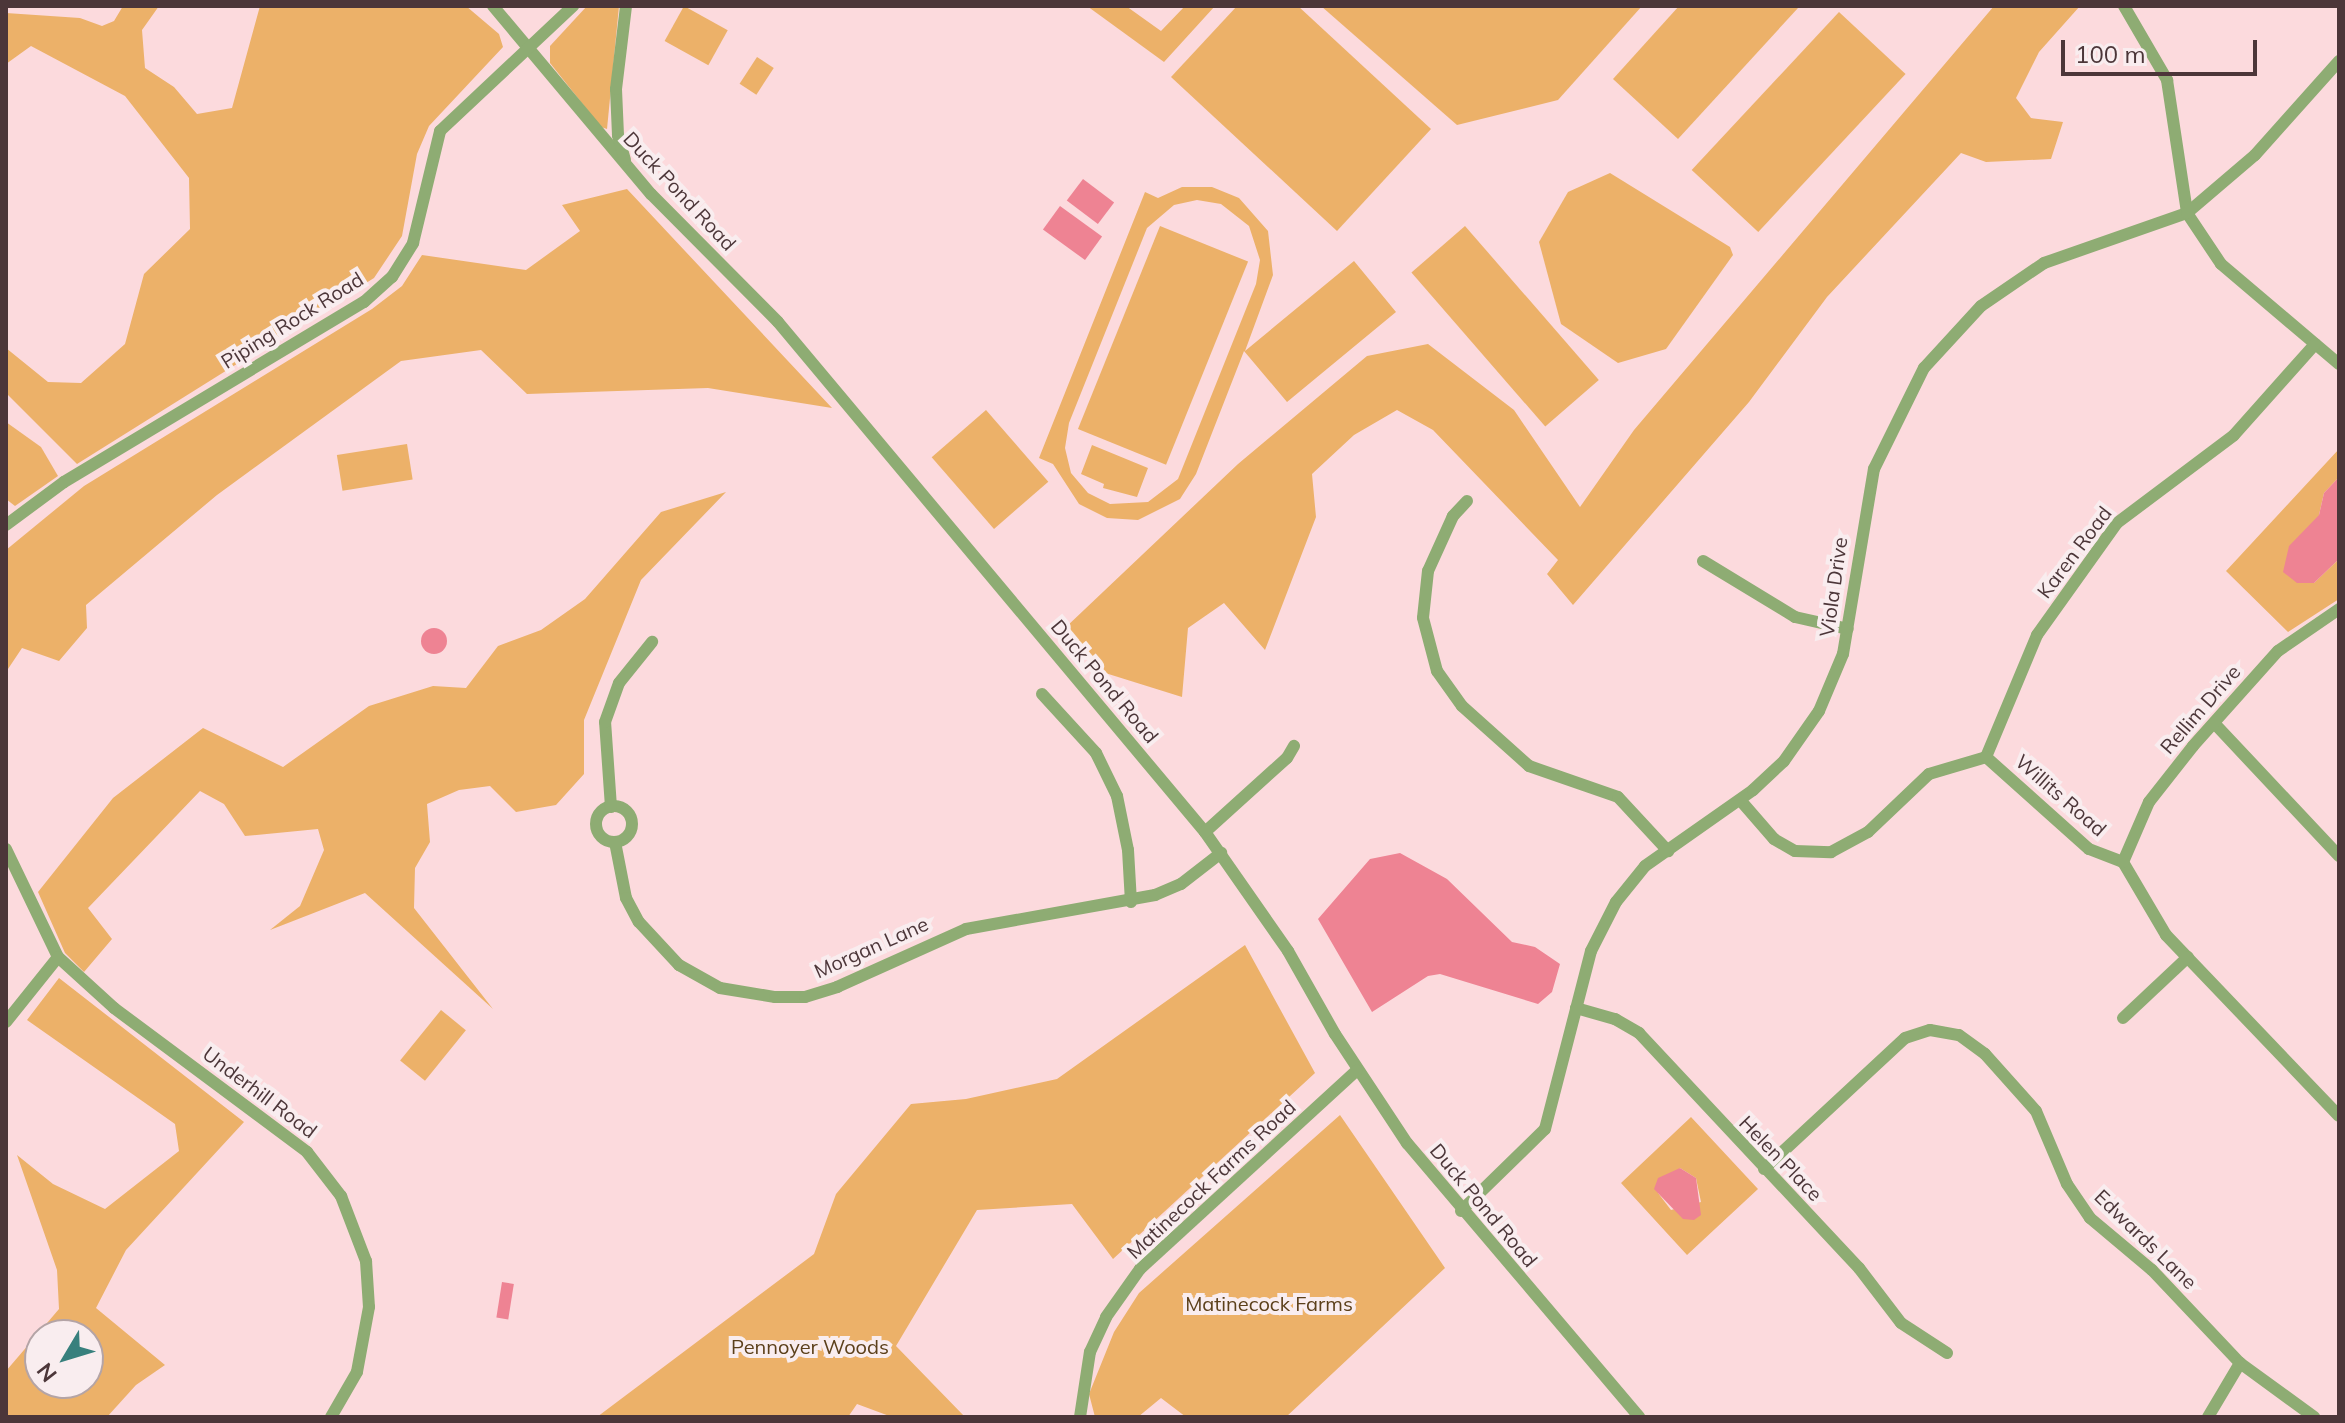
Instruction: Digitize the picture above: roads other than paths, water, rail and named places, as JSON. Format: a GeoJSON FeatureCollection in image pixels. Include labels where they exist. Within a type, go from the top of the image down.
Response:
{"type":"FeatureCollection","features":[{"type":"Feature","properties":{"kind":"street","name":"Duck Pond Road"},"geometry":{"type":"LineString","coordinates":[[493,6],[531,47],[627,167],[778,322],[1205,832],[1288,951],[1357,1070],[1461,1211],[1639,1417]]}},
{"type":"Feature","properties":{"kind":"street","name":"Piping Rock Road"},"geometry":{"type":"LineString","coordinates":[[6,525],[64,482],[364,302],[392,277],[413,243],[440,131],[573,6]]}},
{"type":"Feature","properties":{"kind":"street"},"geometry":{"type":"LineString","coordinates":[[626,6],[616,89],[618,135],[627,167]]}},
{"type":"Feature","properties":{"kind":"street"},"geometry":{"type":"LineString","coordinates":[[2124,6],[2167,80],[2187,213],[2221,264],[2339,364]]}},
{"type":"Feature","properties":{"kind":"street","name":"Viola Drive"},"geometry":{"type":"LineString","coordinates":[[1461,1211],[1545,1129],[1576,1008],[1605,920],[1637,875],[1741,801],[1807,731],[1834,677],[1848,629],[1874,469],[1907,394],[1941,346],[1981,306],[2044,263],[2187,213],[2255,155],[2339,61]]}},
{"type":"Feature","properties":{"kind":"street","name":"Karen Road"},"geometry":{"type":"LineString","coordinates":[[1986,757],[2037,635],[2117,523],[2234,435],[2315,344]]}},
{"type":"Feature","properties":{"kind":"street"},"geometry":{"type":"LineString","coordinates":[[1467,501],[1436,549],[1424,596],[1428,647],[1437,671],[1462,706],[1529,766],[1618,797],[1668,851]]}},
{"type":"Feature","properties":{"kind":"street"},"geometry":{"type":"LineString","coordinates":[[1703,561],[1786,613],[1848,629]]}},
{"type":"Feature","properties":{"kind":"street","name":"Rellim Drive"},"geometry":{"type":"LineString","coordinates":[[2123,862],[2156,791],[2278,651],[2339,609]]}},
{"type":"Feature","properties":{"kind":"street","name":"Morgan Lane"},"geometry":{"type":"LineString","coordinates":[[652,642],[619,683],[605,722],[611,807],[601,812],[597,829],[615,842],[618,872],[639,922],[688,971],[747,995],[805,997],[966,929],[1131,902],[1181,884],[1221,853]]}},
{"type":"Feature","properties":{"kind":"street"},"geometry":{"type":"LineString","coordinates":[[1042,694],[1096,753],[1117,796],[1128,850],[1131,902]]}},
{"type":"Feature","properties":{"kind":"street"},"geometry":{"type":"LineString","coordinates":[[2215,724],[2339,856]]}},
{"type":"Feature","properties":{"kind":"street"},"geometry":{"type":"LineString","coordinates":[[1205,832],[1287,758],[1294,746]]}},
{"type":"Feature","properties":{"kind":"street","name":"Willits Road"},"geometry":{"type":"LineString","coordinates":[[1741,801],[1774,839],[1795,851],[1831,852],[1868,832],[1929,774],[1986,757],[2089,849],[2123,862]]}},
{"type":"Feature","properties":{"kind":"street"},"geometry":{"type":"LineString","coordinates":[[611,807],[625,810],[632,824],[629,835],[615,842]]}},
{"type":"Feature","properties":{"kind":"street","name":"Underhill Road"},"geometry":{"type":"LineString","coordinates":[[6,849],[58,957],[114,1008],[307,1152],[341,1196],[366,1261],[369,1307],[357,1372],[331,1417]]}},
{"type":"Feature","properties":{"kind":"street"},"geometry":{"type":"LineString","coordinates":[[2123,862],[2149,909],[2188,957],[2339,1116]]}},
{"type":"Feature","properties":{"kind":"street"},"geometry":{"type":"LineString","coordinates":[[6,1022],[58,957]]}},
{"type":"Feature","properties":{"kind":"street"},"geometry":{"type":"LineString","coordinates":[[2123,1018],[2188,957]]}},
{"type":"Feature","properties":{"kind":"street","name":"Helen Place"},"geometry":{"type":"LineString","coordinates":[[1576,1008],[1615,1019],[1639,1033],[1859,1268],[1901,1323],[1947,1353]]}},
{"type":"Feature","properties":{"kind":"street","name":"Edwards Lane"},"geometry":{"type":"LineString","coordinates":[[1764,1169],[1905,1038],[1930,1030],[1959,1035],[1985,1054],[2036,1111],[2073,1195],[2090,1218],[2152,1270],[2240,1363],[2314,1417]]}},
{"type":"Feature","properties":{"kind":"street","name":"Matinecock Farms Road"},"geometry":{"type":"LineString","coordinates":[[1080,1417],[1090,1352],[1106,1317],[1140,1269],[1357,1070]]}},
{"type":"Feature","properties":{"kind":"street"},"geometry":{"type":"LineString","coordinates":[[2208,1417],[2240,1363]]}},
{"type":"Feature","properties":{"kind":"park label","name":"Matinecock Farms"},"geometry":{"type":"Point","coordinates":[1269,1303]}},
{"type":"Feature","properties":{"kind":"park label","name":"Pennoyer Woods"},"geometry":{"type":"Point","coordinates":[810,1346]}}]}
